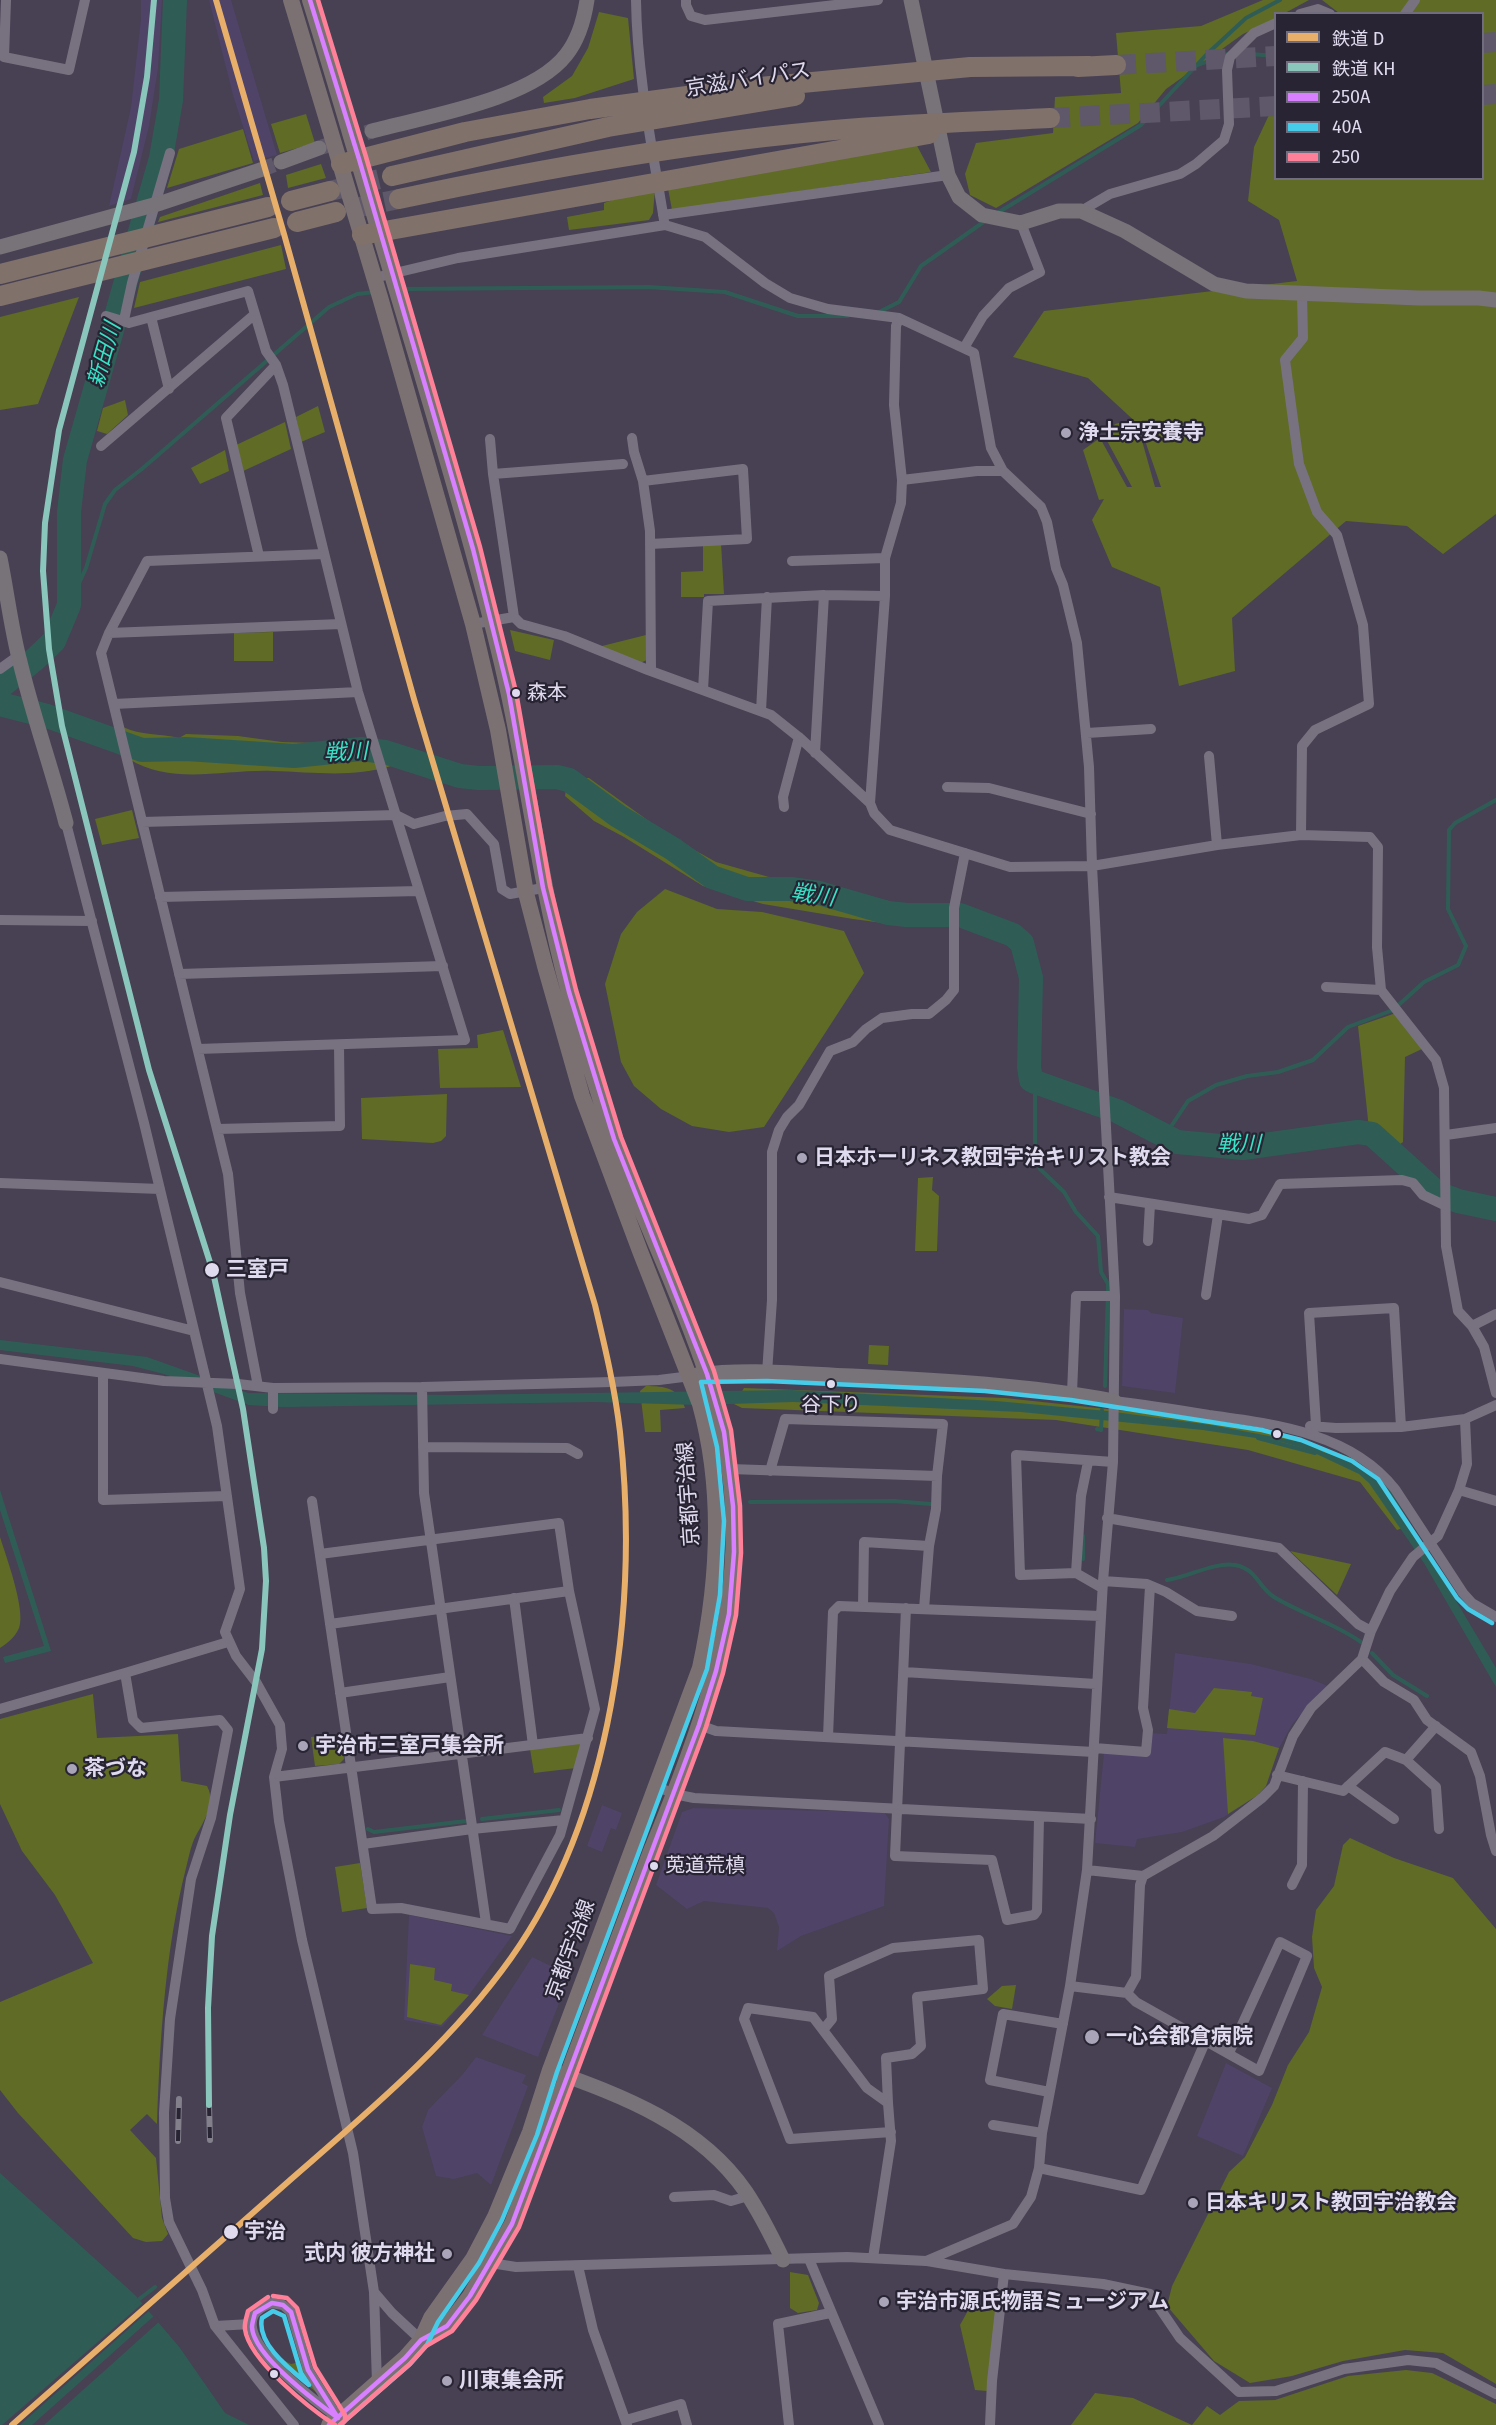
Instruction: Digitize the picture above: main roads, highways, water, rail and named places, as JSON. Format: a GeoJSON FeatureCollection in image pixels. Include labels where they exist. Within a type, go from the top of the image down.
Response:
{"type":"FeatureCollection","features":[{"type":"Feature","properties":{"kind":"highway","name":"京滋バイパス"},"geometry":{"type":"LineString","coordinates":[[392,176],[554,138],[720,108],[894,83],[1116,65]]}},
{"type":"Feature","properties":{"kind":"highway"},"geometry":{"type":"LineString","coordinates":[[350,161],[465,132],[590,109],[739,89],[970,66],[1089,66]]}},
{"type":"Feature","properties":{"kind":"highway"},"geometry":{"type":"LineString","coordinates":[[399,199],[539,170],[734,141],[890,125],[1050,118]]}},
{"type":"Feature","properties":{"kind":"highway"},"geometry":{"type":"LineString","coordinates":[[371,233],[1006,120]]}},
{"type":"Feature","properties":{"kind":"highway"},"geometry":{"type":"LineString","coordinates":[[291,201],[330,191]]}},
{"type":"Feature","properties":{"kind":"highway"},"geometry":{"type":"LineString","coordinates":[[0,274],[268,207]]}},
{"type":"Feature","properties":{"kind":"highway"},"geometry":{"type":"LineString","coordinates":[[297,222],[336,212]]}},
{"type":"Feature","properties":{"kind":"highway"},"geometry":{"type":"LineString","coordinates":[[0,296],[274,228]]}},
{"type":"Feature","properties":{"kind":"main road","name":"京都宇治線"},"geometry":{"type":"LineString","coordinates":[[310,0],[350,161],[371,233],[395,284],[472,549],[509,694],[543,888],[569,992],[614,1139],[710,1409],[724,1432],[730,1469],[735,1552],[729,1614],[716,1671],[699,1725],[512,2224],[470,2296],[447,2326],[421,2340],[337,2423]]}},
{"type":"Feature","properties":{"kind":"main road","name":"京都宇治線"},"geometry":{"type":"LineString","coordinates":[[296,1],[350,161]]}},
{"type":"Feature","properties":{"kind":"main road","name":"京都宇治線"},"geometry":{"type":"LineString","coordinates":[[371,233],[377,287],[473,624],[493,705],[526,893],[582,1096],[636,1240],[701,1380]]}},
{"type":"Feature","properties":{"kind":"main road","name":"京都宇治線"},"geometry":{"type":"LineString","coordinates":[[421,2340],[431,2318],[473,2259],[495,2217],[530,2132],[550,2070],[700,1668],[711,1619],[716,1574],[717,1522],[709,1436],[710,1409]]}},
{"type":"Feature","properties":{"kind":"waterway","name":"新田川"},"geometry":{"type":"LineString","coordinates":[[0,687],[54,641],[69,605],[69,512],[75,460],[161,158],[171,100],[175,0]]}},
{"type":"Feature","properties":{"kind":"waterway"},"geometry":{"type":"LineString","coordinates":[[999,212],[1141,125],[1207,54],[1246,18],[1280,0]]}},
{"type":"Feature","properties":{"kind":"waterway","name":"京滋バイパス"},"geometry":{"type":"LineString","coordinates":[[1198,65],[1230,53]]}},
{"type":"Feature","properties":{"kind":"waterway","name":"京滋バイパス"},"geometry":{"type":"LineString","coordinates":[[1237,53],[1274,56]]}},
{"type":"Feature","properties":{"kind":"waterway"},"geometry":{"type":"LineString","coordinates":[[879,312],[899,302],[921,266],[985,221]]}},
{"type":"Feature","properties":{"kind":"waterway"},"geometry":{"type":"LineString","coordinates":[[400,289],[649,287],[725,292],[798,316],[848,316]]}},
{"type":"Feature","properties":{"kind":"waterway"},"geometry":{"type":"LineString","coordinates":[[69,605],[86,568],[105,504],[115,490],[329,307],[357,294],[375,292]]}},
{"type":"Feature","properties":{"kind":"waterway","name":"戦川"},"geometry":{"type":"LineString","coordinates":[[0,704],[47,716],[142,750],[186,749],[294,756],[361,749],[385,752],[460,776],[479,778],[557,777],[569,780],[618,816],[673,849],[712,877],[747,889],[791,889],[819,893],[888,913],[960,915],[1013,935],[1022,943],[1031,978],[1029,1067],[1031,1080],[1035,1082],[1117,1111],[1177,1142],[1243,1148],[1358,1132],[1372,1134],[1437,1193],[1458,1201],[1496,1209]]}},
{"type":"Feature","properties":{"kind":"waterway"},"geometry":{"type":"LineString","coordinates":[[1164,1137],[1188,1101],[1216,1085],[1247,1076],[1278,1072],[1313,1060],[1348,1027],[1393,1010],[1424,982],[1458,965],[1466,946],[1448,909],[1449,830],[1455,823],[1496,800]]}},
{"type":"Feature","properties":{"kind":"waterway"},"geometry":{"type":"LineString","coordinates":[[1035,1082],[1035,1155],[1040,1169],[1064,1192],[1076,1212],[1098,1236],[1101,1272],[1108,1284],[1105,1386]]}},
{"type":"Feature","properties":{"kind":"waterway"},"geometry":{"type":"LineString","coordinates":[[1097,1429],[1101,1430],[1102,1410]]}},
{"type":"Feature","properties":{"kind":"waterway"},"geometry":{"type":"LineString","coordinates":[[1258,1438],[1315,1453]]}},
{"type":"Feature","properties":{"kind":"waterway"},"geometry":{"type":"LineString","coordinates":[[750,1502],[894,1501],[931,1504]]}},
{"type":"Feature","properties":{"kind":"waterway"},"geometry":{"type":"LineString","coordinates":[[1083,1536],[1083,1559]]}},
{"type":"Feature","properties":{"kind":"waterway"},"geometry":{"type":"LineString","coordinates":[[1167,1580],[1218,1566],[1242,1567],[1253,1574],[1274,1597],[1340,1629],[1361,1642]]}},
{"type":"Feature","properties":{"kind":"waterway"},"geometry":{"type":"LineString","coordinates":[[1372,1653],[1393,1675],[1427,1696]]}},
{"type":"Feature","properties":{"kind":"waterway"},"geometry":{"type":"LineString","coordinates":[[482,1819],[559,1810]]}},
{"type":"Feature","properties":{"kind":"waterway"},"geometry":{"type":"LineString","coordinates":[[368,1829],[374,1832],[466,1821]]}},
{"type":"Feature","properties":{"kind":"waterway"},"geometry":{"type":"LineString","coordinates":[[134,2303],[155,2287]]}},
{"type":"Feature","properties":{"kind":"tunnel"},"geometry":{"type":"LineString","coordinates":[[1484,43],[1496,42]]}},
{"type":"Feature","properties":{"kind":"tunnel"},"geometry":{"type":"LineString","coordinates":[[1116,65],[1274,56]]}},
{"type":"Feature","properties":{"kind":"tunnel"},"geometry":{"type":"LineString","coordinates":[[1484,95],[1496,94]]}},
{"type":"Feature","properties":{"kind":"tunnel"},"geometry":{"type":"LineString","coordinates":[[1050,118],[1274,106]]}},
{"type":"Feature","properties":{"kind":"tunnel"},"geometry":{"type":"LineString","coordinates":[[322,147],[372,131]]}},
{"type":"Feature","properties":{"kind":"tunnel"},"geometry":{"type":"LineString","coordinates":[[260,170],[281,162]]}},
{"type":"Feature","properties":{"kind":"tunnel"},"geometry":{"type":"LineString","coordinates":[[330,191],[392,176]]}},
{"type":"Feature","properties":{"kind":"tunnel"},"geometry":{"type":"LineString","coordinates":[[355,208],[399,199]]}},
{"type":"Feature","properties":{"kind":"railway"},"geometry":{"type":"LineString","coordinates":[[178,2141],[179,2099]]}},
{"type":"Feature","properties":{"kind":"railway"},"geometry":{"type":"LineString","coordinates":[[209,2105],[210,2140]]}},
{"type":"Feature","properties":{"kind":"rail line","name":"KH"},"geometry":{"type":"LineString","coordinates":[[154,0],[147,77],[134,152],[59,430],[45,523],[43,571],[49,649],[62,726],[149,1070],[213,1272],[243,1409],[264,1548],[266,1581],[262,1649],[230,1815],[212,1936],[208,2008],[209,2105]]}},
{"type":"Feature","properties":{"kind":"rail line","name":"D"},"geometry":{"type":"LineString","coordinates":[[12,2425],[407,2076],[462,2019],[511,1958],[546,1901],[574,1839],[595,1774],[611,1706],[621,1636],[625,1566],[625,1498],[620,1432],[613,1384],[595,1305],[414,699],[216,0]]}},
{"type":"Feature","properties":{"kind":"place","name":"浄土宗安養寺"},"geometry":{"type":"Point","coordinates":[1066,433]}},
{"type":"Feature","properties":{"kind":"place","name":"森本"},"geometry":{"type":"Point","coordinates":[516,693]}},
{"type":"Feature","properties":{"kind":"place","name":"日本ホーリネス教団宇治キリスト教会"},"geometry":{"type":"Point","coordinates":[802,1158]}},
{"type":"Feature","properties":{"kind":"place","name":"三室戸"},"geometry":{"type":"Point","coordinates":[212,1270]}},
{"type":"Feature","properties":{"kind":"place","name":"谷下り"},"geometry":{"type":"Point","coordinates":[831,1384]}},
{"type":"Feature","properties":{"kind":"place","name":"宇治市三室戸集会所"},"geometry":{"type":"Point","coordinates":[303,1746]}},
{"type":"Feature","properties":{"kind":"place","name":"茶づな"},"geometry":{"type":"Point","coordinates":[72,1769]}},
{"type":"Feature","properties":{"kind":"place","name":"莵道荒槙"},"geometry":{"type":"Point","coordinates":[654,1866]}},
{"type":"Feature","properties":{"kind":"place","name":"一心会都倉病院"},"geometry":{"type":"Point","coordinates":[1092,2037]}},
{"type":"Feature","properties":{"kind":"place","name":"日本キリスト教団宇治教会"},"geometry":{"type":"Point","coordinates":[1193,2203]}},
{"type":"Feature","properties":{"kind":"place","name":"宇治"},"geometry":{"type":"Point","coordinates":[231,2232]}},
{"type":"Feature","properties":{"kind":"place","name":"式内 彼方神社"},"geometry":{"type":"Point","coordinates":[447,2254]}},
{"type":"Feature","properties":{"kind":"place","name":"宇治市源氏物語ミュージアム"},"geometry":{"type":"Point","coordinates":[884,2302]}},
{"type":"Feature","properties":{"kind":"place","name":"川東集会所"},"geometry":{"type":"Point","coordinates":[447,2381]}}]}
